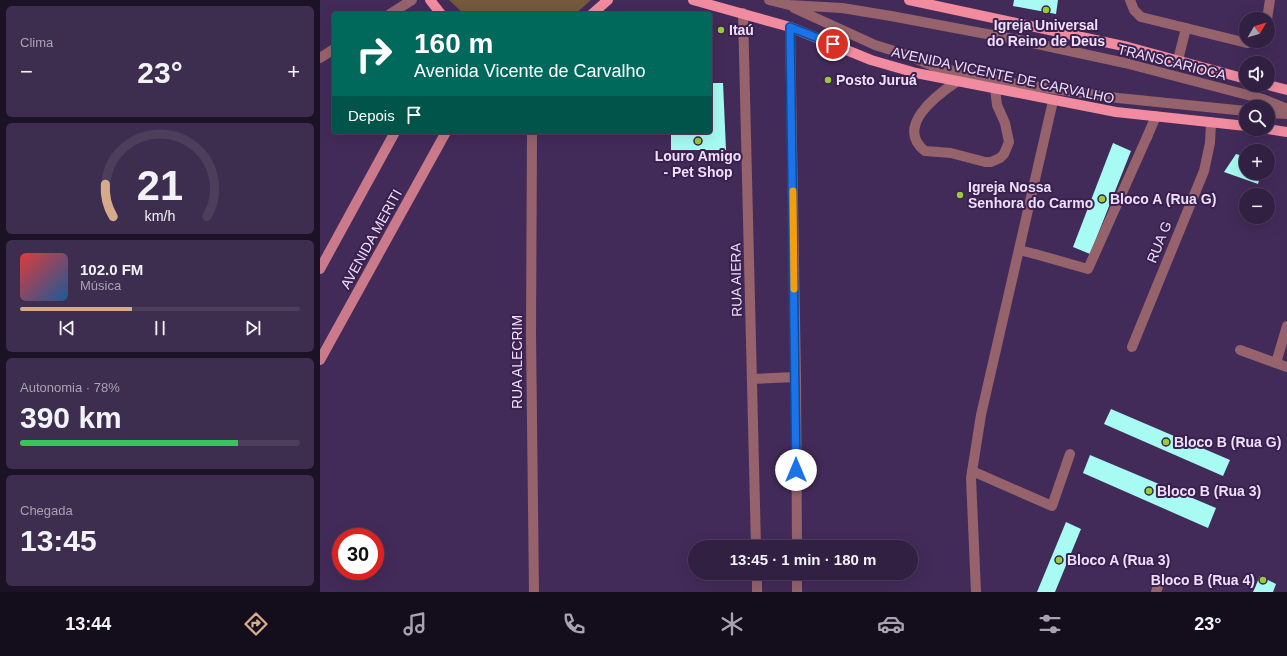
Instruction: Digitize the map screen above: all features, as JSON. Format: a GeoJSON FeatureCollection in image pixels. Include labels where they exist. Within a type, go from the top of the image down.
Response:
{"type":"FeatureCollection","features":[{"type":"Feature","properties":{"kind":"main road"},"geometry":{"type":"LineString","coordinates":[[430,0],[439,12]]}},
{"type":"Feature","properties":{"kind":"main road"},"geometry":{"type":"LineString","coordinates":[[594,12],[608,0]]}},
{"type":"Feature","properties":{"kind":"main road","name":"AVENIDA VICENTE DE CARVALHO"},"geometry":{"type":"LineString","coordinates":[[693,0],[790,27],[871,60],[916,74],[1116,112],[1239,125]]}},
{"type":"Feature","properties":{"kind":"main road"},"geometry":{"type":"LineString","coordinates":[[909,0],[1128,47],[1239,77]]}},
{"type":"Feature","properties":{"kind":"main road"},"geometry":{"type":"LineString","coordinates":[[1275,87],[1287,90]]}},
{"type":"Feature","properties":{"kind":"main road"},"geometry":{"type":"LineString","coordinates":[[1275,130],[1287,132]]}},
{"type":"Feature","properties":{"kind":"main road"},"geometry":{"type":"LineString","coordinates":[[320,269],[394,134]]}},
{"type":"Feature","properties":{"kind":"main road","name":"AVENIDA MERITI"},"geometry":{"type":"LineString","coordinates":[[320,360],[445,134]]}},
{"type":"Feature","properties":{"kind":"street"},"geometry":{"type":"LineString","coordinates":[[393,12],[412,0]]}},
{"type":"Feature","properties":{"kind":"street","name":"TRANSCARIOCA"},"geometry":{"type":"LineString","coordinates":[[769,0],[789,5],[842,8],[884,14],[1020,40],[1125,63],[1263,99],[1287,108]]}},
{"type":"Feature","properties":{"kind":"street"},"geometry":{"type":"LineString","coordinates":[[1130,0],[1134,10],[1141,17],[1239,41]]}},
{"type":"Feature","properties":{"kind":"street"},"geometry":{"type":"LineString","coordinates":[[1267,12],[1270,0]]}},
{"type":"Feature","properties":{"kind":"street","name":"TRANSCARIOCA"},"geometry":{"type":"LineString","coordinates":[[789,5],[875,45],[906,54],[935,66],[1010,83],[1125,99],[1239,110]]}},
{"type":"Feature","properties":{"kind":"street","name":"RUA AIERA"},"geometry":{"type":"LineString","coordinates":[[743,13],[756,540]]}},
{"type":"Feature","properties":{"kind":"street"},"geometry":{"type":"LineString","coordinates":[[790,27],[796,377],[797,540]]}},
{"type":"Feature","properties":{"kind":"street"},"geometry":{"type":"LineString","coordinates":[[1178,60],[1186,28]]}},
{"type":"Feature","properties":{"kind":"street"},"geometry":{"type":"LineString","coordinates":[[320,58],[332,50]]}},
{"type":"Feature","properties":{"kind":"street"},"geometry":{"type":"LineString","coordinates":[[956,82],[927,104],[915,126],[915,135],[919,144],[925,151],[951,153],[985,162],[991,162],[1000,158],[1008,148],[1009,135],[998,105],[996,90]]}},
{"type":"Feature","properties":{"kind":"street"},"geometry":{"type":"LineString","coordinates":[[976,592],[972,470],[980,414],[1053,101]]}},
{"type":"Feature","properties":{"kind":"street"},"geometry":{"type":"LineString","coordinates":[[1275,113],[1287,114]]}},
{"type":"Feature","properties":{"kind":"street"},"geometry":{"type":"LineString","coordinates":[[1019,250],[1088,268],[1156,116]]}},
{"type":"Feature","properties":{"kind":"street","name":"RUA G"},"geometry":{"type":"LineString","coordinates":[[1132,347],[1204,171],[1210,143],[1211,122]]}},
{"type":"Feature","properties":{"kind":"street","name":"RUA ALECRIM"},"geometry":{"type":"LineString","coordinates":[[532,134],[531,343],[534,592]]}},
{"type":"Feature","properties":{"kind":"street"},"geometry":{"type":"LineString","coordinates":[[1276,363],[1287,326]]}},
{"type":"Feature","properties":{"kind":"street"},"geometry":{"type":"LineString","coordinates":[[1240,350],[1287,367]]}},
{"type":"Feature","properties":{"kind":"street"},"geometry":{"type":"LineString","coordinates":[[752,379],[796,377]]}},
{"type":"Feature","properties":{"kind":"street"},"geometry":{"type":"LineString","coordinates":[[972,470],[1052,506],[1070,454]]}},
{"type":"Feature","properties":{"kind":"street"},"geometry":{"type":"LineString","coordinates":[[1156,592],[1161,578]]}},
{"type":"Feature","properties":{"kind":"street"},"geometry":{"type":"LineString","coordinates":[[756,580],[757,592]]}},
{"type":"Feature","properties":{"kind":"street"},"geometry":{"type":"LineString","coordinates":[[797,580],[797,592]]}},
{"type":"Feature","properties":{"kind":"shaded area"},"geometry":{"type":"Polygon","coordinates":[[[449,0],[591,0],[577,12],[462,12],[449,0]]]}},
{"type":"Feature","properties":{"kind":"building","name":"Igreja Universal do Reino de Deus"},"geometry":{"type":"Polygon","coordinates":[[[1014,0],[1058,0],[1056,14],[1013,6],[1014,0]]]}},
{"type":"Feature","properties":{"kind":"building","name":"Louro Amigo - Pet Shop"},"geometry":{"type":"Polygon","coordinates":[[[712,83],[723,83],[726,150],[671,150],[671,134],[712,134],[712,83]]]}},
{"type":"Feature","properties":{"kind":"building","name":"Bloco A (Rua G)"},"geometry":{"type":"Polygon","coordinates":[[[1113,143],[1131,151],[1090,254],[1073,247],[1113,143]]]}},
{"type":"Feature","properties":{"kind":"building"},"geometry":{"type":"Polygon","coordinates":[[[1236,154],[1239,155],[1239,177],[1224,172],[1236,154]]]}},
{"type":"Feature","properties":{"kind":"building"},"geometry":{"type":"Polygon","coordinates":[[[1247,180],[1259,180],[1258,184],[1247,180]]]}},
{"type":"Feature","properties":{"kind":"building","name":"Bloco B (Rua G)"},"geometry":{"type":"Polygon","coordinates":[[[1111,409],[1230,460],[1223,476],[1104,424],[1111,409]]]}},
{"type":"Feature","properties":{"kind":"building","name":"Bloco B (Rua 3)"},"geometry":{"type":"Polygon","coordinates":[[[1090,455],[1216,508],[1208,528],[1083,473],[1090,455]]]}},
{"type":"Feature","properties":{"kind":"building","name":"Bloco A (Rua 3)"},"geometry":{"type":"Polygon","coordinates":[[[1066,522],[1081,529],[1055,592],[1037,592],[1066,522]]]}},
{"type":"Feature","properties":{"kind":"building","name":"Bloco B (Rua 4)"},"geometry":{"type":"Polygon","coordinates":[[[1260,576],[1276,584],[1273,592],[1253,592],[1260,576]]]}},
{"type":"Feature","properties":{"kind":"slow traffic"},"geometry":{"type":"LineString","coordinates":[[793,191],[794,289]]}},
{"type":"Feature","properties":{"kind":"place","name":"Igreja Universal do Reino de Deus"},"geometry":{"type":"Point","coordinates":[1046,10]}},
{"type":"Feature","properties":{"kind":"place","name":"Itaú"},"geometry":{"type":"Point","coordinates":[721,30]}},
{"type":"Feature","properties":{"kind":"place","name":"Posto Juruá"},"geometry":{"type":"Point","coordinates":[828,80]}},
{"type":"Feature","properties":{"kind":"place","name":"Louro Amigo - Pet Shop"},"geometry":{"type":"Point","coordinates":[698,141]}},
{"type":"Feature","properties":{"kind":"place","name":"Igreja Nossa Senhora do Carmo"},"geometry":{"type":"Point","coordinates":[960,195]}},
{"type":"Feature","properties":{"kind":"place","name":"Bloco A (Rua G)"},"geometry":{"type":"Point","coordinates":[1102,199]}},
{"type":"Feature","properties":{"kind":"place","name":"Bloco B (Rua G)"},"geometry":{"type":"Point","coordinates":[1166,442]}},
{"type":"Feature","properties":{"kind":"place","name":"Bloco B (Rua 3)"},"geometry":{"type":"Point","coordinates":[1149,491]}},
{"type":"Feature","properties":{"kind":"place","name":"Bloco A (Rua 3)"},"geometry":{"type":"Point","coordinates":[1059,560]}},
{"type":"Feature","properties":{"kind":"place","name":"Bloco B (Rua 4)"},"geometry":{"type":"Point","coordinates":[1263,580]}},
{"type":"Feature","properties":{"kind":"route"},"geometry":{"type":"LineString","coordinates":[[796,470],[796,377],[790,27],[833,44]]}}]}
